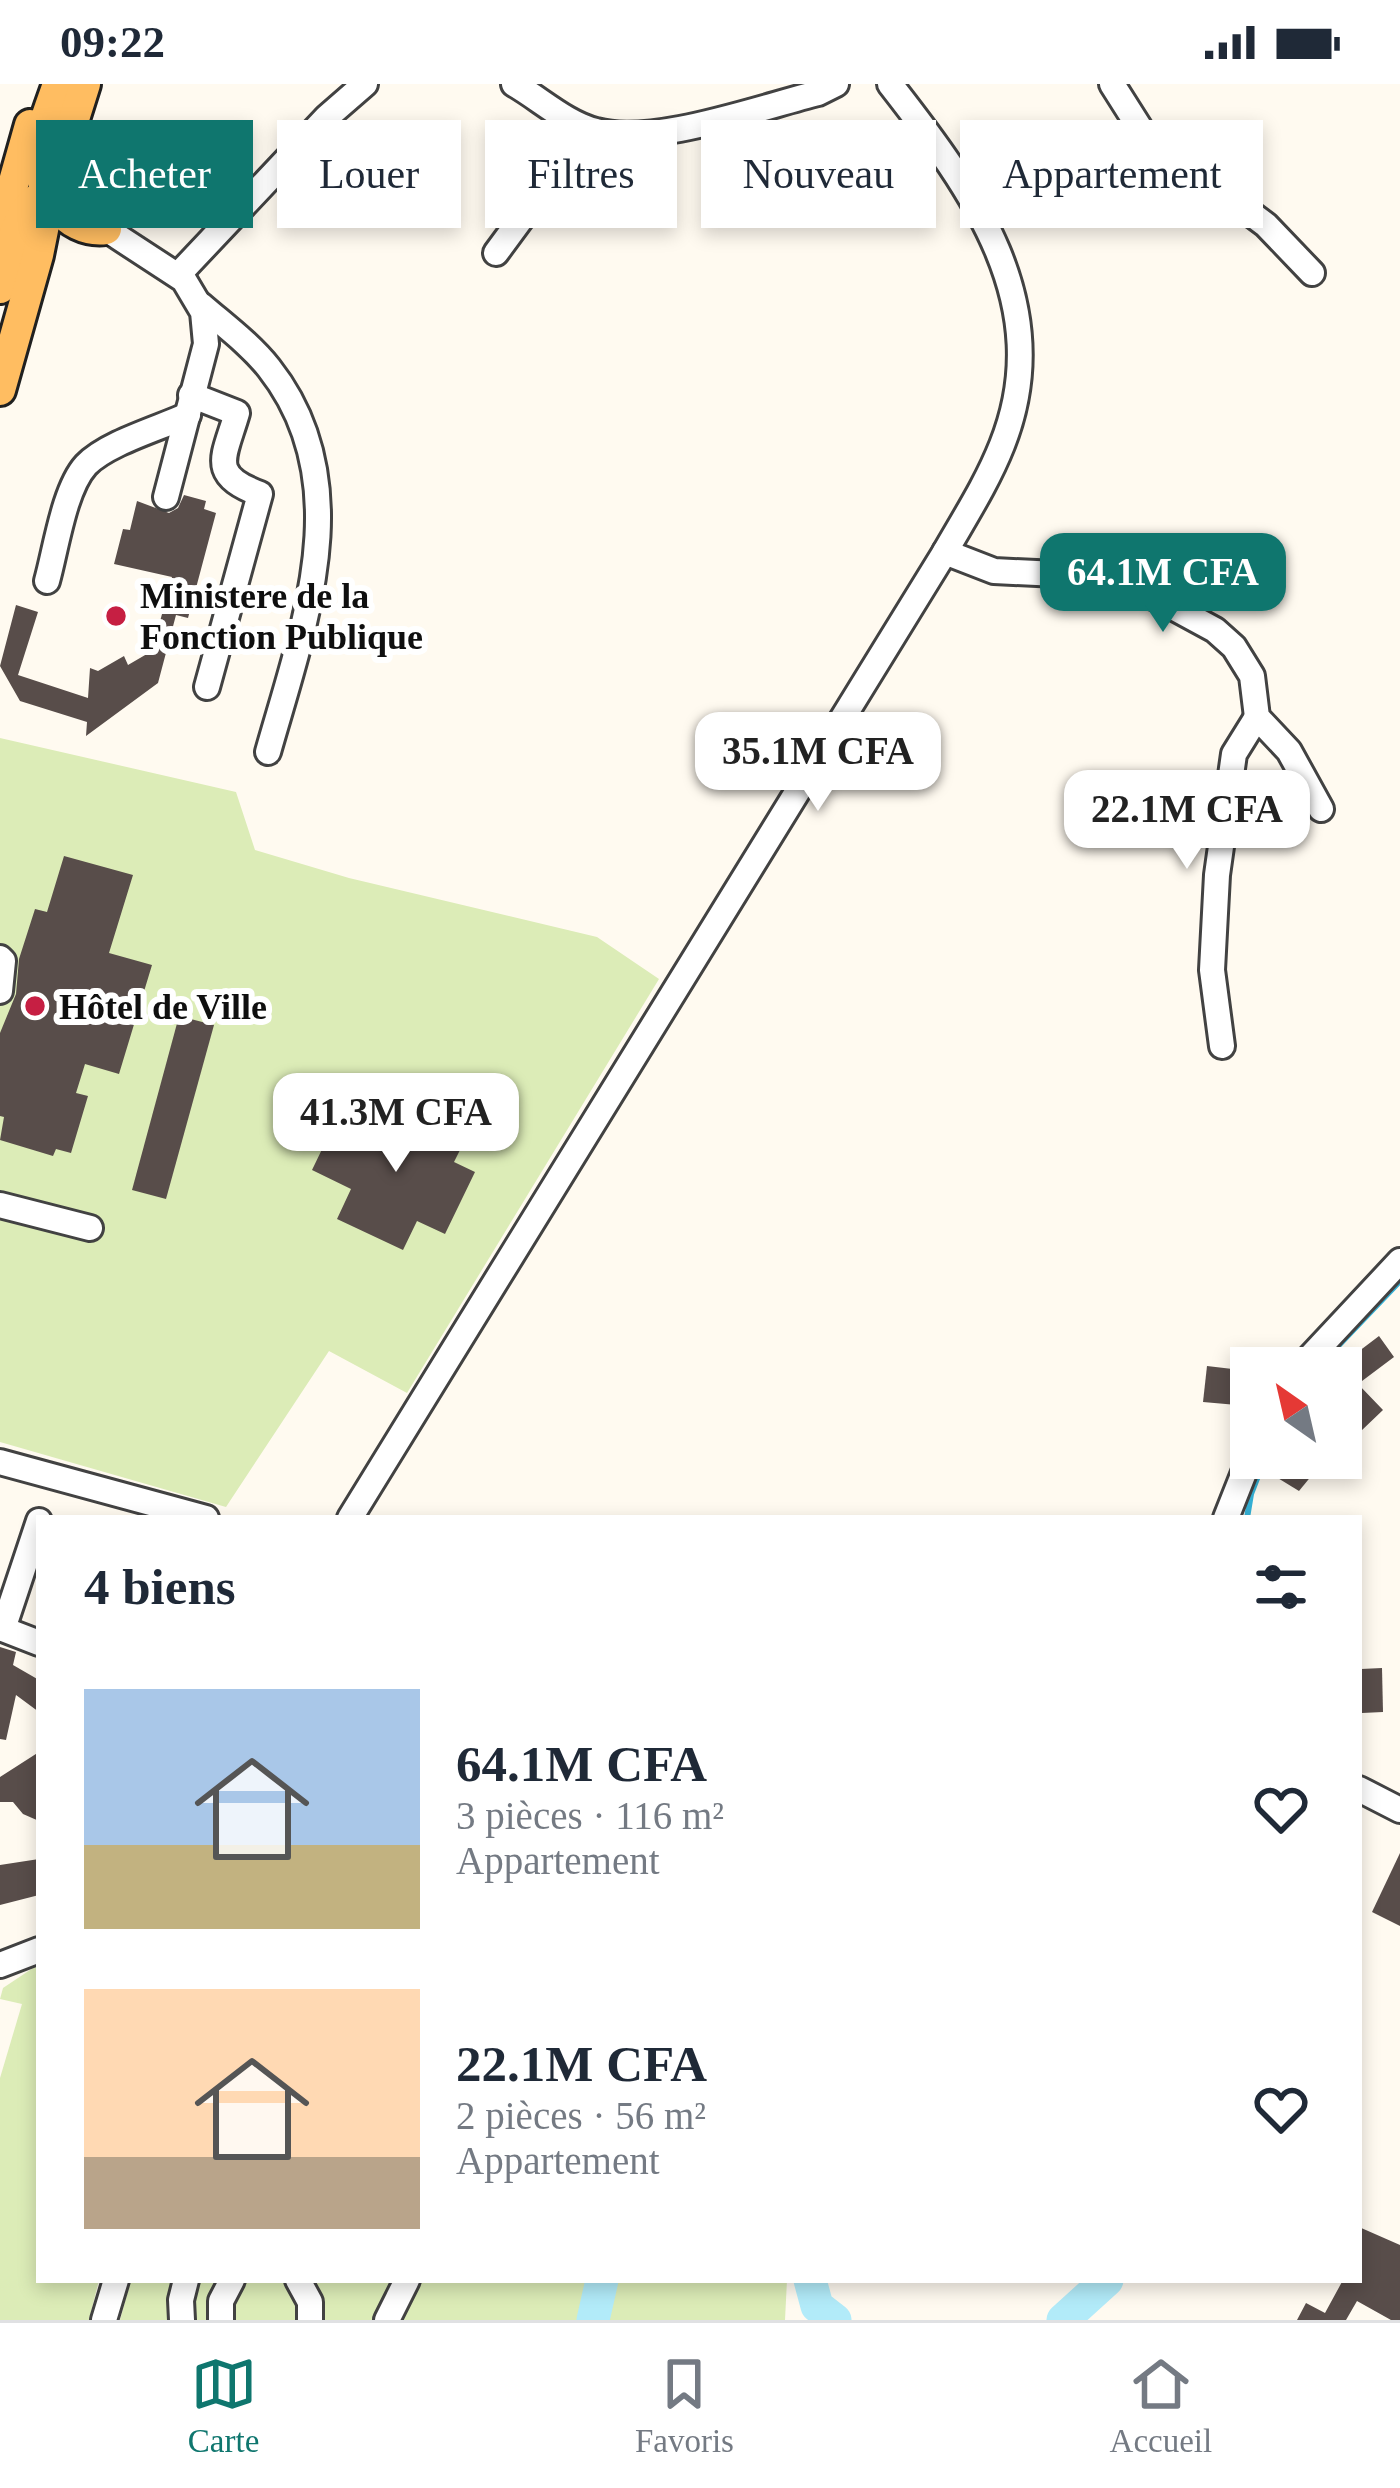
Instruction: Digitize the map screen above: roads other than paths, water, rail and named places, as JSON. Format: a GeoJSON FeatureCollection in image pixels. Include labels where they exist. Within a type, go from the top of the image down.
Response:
{"type":"FeatureCollection","features":[{"type":"Feature","properties":{"kind":"main road"},"geometry":{"type":"LineString","coordinates":[[0,231],[40,84]]}},
{"type":"Feature","properties":{"kind":"main road"},"geometry":{"type":"LineString","coordinates":[[48,120],[58,84]]}},
{"type":"Feature","properties":{"kind":"main road"},"geometry":{"type":"LineString","coordinates":[[74,120],[85,84]]}},
{"type":"Feature","properties":{"kind":"main road"},"geometry":{"type":"LineString","coordinates":[[0,288],[21,217],[36,201]]}},
{"type":"Feature","properties":{"kind":"main road"},"geometry":{"type":"LineString","coordinates":[[0,390],[43,228]]}},
{"type":"Feature","properties":{"kind":"main road"},"geometry":{"type":"LineString","coordinates":[[32,277],[46,252],[80,228]]}},
{"type":"Feature","properties":{"kind":"street"},"geometry":{"type":"LineString","coordinates":[[178,275],[327,117],[365,84]]}},
{"type":"Feature","properties":{"kind":"street"},"geometry":{"type":"LineString","coordinates":[[514,84],[571,120]]}},
{"type":"Feature","properties":{"kind":"street"},"geometry":{"type":"LineString","coordinates":[[677,126],[818,93],[836,84]]}},
{"type":"Feature","properties":{"kind":"street"},"geometry":{"type":"LineString","coordinates":[[352,1515],[945,552],[1003,442],[1016,398],[1018,358],[1014,302],[1004,260],[968,189],[890,84]]}},
{"type":"Feature","properties":{"kind":"street"},"geometry":{"type":"LineString","coordinates":[[1112,84],[1143,133],[1266,225],[1312,273]]}},
{"type":"Feature","properties":{"kind":"street"},"geometry":{"type":"LineString","coordinates":[[108,228],[178,275],[201,305],[264,362],[285,390],[306,434],[320,514],[314,575],[268,752]]}},
{"type":"Feature","properties":{"kind":"street"},"geometry":{"type":"LineString","coordinates":[[496,253],[515,228]]}},
{"type":"Feature","properties":{"kind":"street"},"geometry":{"type":"LineString","coordinates":[[166,497],[206,344],[201,305]]}},
{"type":"Feature","properties":{"kind":"street"},"geometry":{"type":"LineString","coordinates":[[47,581],[73,488],[85,466],[190,405],[237,413],[224,459],[226,476],[260,494],[207,687]]}},
{"type":"Feature","properties":{"kind":"street"},"geometry":{"type":"LineString","coordinates":[[945,552],[994,571],[1078,575],[1104,581],[1185,612],[1234,646],[1252,676],[1257,718],[1289,751],[1321,809]]}},
{"type":"Feature","properties":{"kind":"street"},"geometry":{"type":"LineString","coordinates":[[1222,1046],[1212,970],[1217,875],[1234,754],[1257,718]]}},
{"type":"Feature","properties":{"kind":"street"},"geometry":{"type":"LineString","coordinates":[[0,958],[0,991]]}},
{"type":"Feature","properties":{"kind":"street"},"geometry":{"type":"LineString","coordinates":[[0,1205],[89,1228]]}},
{"type":"Feature","properties":{"kind":"street"},"geometry":{"type":"LineString","coordinates":[[1320,1347],[1400,1261]]}},
{"type":"Feature","properties":{"kind":"street"},"geometry":{"type":"LineString","coordinates":[[0,1462],[195,1515]]}},
{"type":"Feature","properties":{"kind":"street"},"geometry":{"type":"LineString","coordinates":[[1227,1515],[1241,1479]]}},
{"type":"Feature","properties":{"kind":"street"},"geometry":{"type":"LineString","coordinates":[[36,1530],[2,1629],[36,1641]]}},
{"type":"Feature","properties":{"kind":"street"},"geometry":{"type":"LineString","coordinates":[[1362,1791],[1400,1810]]}},
{"type":"Feature","properties":{"kind":"street"},"geometry":{"type":"LineString","coordinates":[[0,1965],[36,1951]]}},
{"type":"Feature","properties":{"kind":"street"},"geometry":{"type":"LineString","coordinates":[[104,2320],[115,2283]]}},
{"type":"Feature","properties":{"kind":"street"},"geometry":{"type":"LineString","coordinates":[[182,2320],[185,2283]]}},
{"type":"Feature","properties":{"kind":"street"},"geometry":{"type":"LineString","coordinates":[[220,2320],[220,2301],[230,2283]]}},
{"type":"Feature","properties":{"kind":"street"},"geometry":{"type":"LineString","coordinates":[[300,2283],[310,2302],[310,2320]]}},
{"type":"Feature","properties":{"kind":"street"},"geometry":{"type":"LineString","coordinates":[[387,2320],[405,2283]]}},
{"type":"Feature","properties":{"kind":"waterway"},"geometry":{"type":"LineString","coordinates":[[1337,1347],[1400,1281]]}},
{"type":"Feature","properties":{"kind":"waterway"},"geometry":{"type":"LineString","coordinates":[[1248,1515],[1257,1479]]}},
{"type":"Feature","properties":{"kind":"waterway"},"geometry":{"type":"LineString","coordinates":[[593,2320],[601,2283]]}},
{"type":"Feature","properties":{"kind":"waterway"},"geometry":{"type":"LineString","coordinates":[[811,2283],[817,2306],[835,2320]]}},
{"type":"Feature","properties":{"kind":"waterway"},"geometry":{"type":"LineString","coordinates":[[1063,2320],[1104,2283]]}},
{"type":"Feature","properties":{"kind":"place","name":"Ministere de la Fonction Publique"},"geometry":{"type":"Point","coordinates":[116,616]}},
{"type":"Feature","properties":{"kind":"place","name":"Hôtel de Ville"},"geometry":{"type":"Point","coordinates":[35,1006]}}]}
